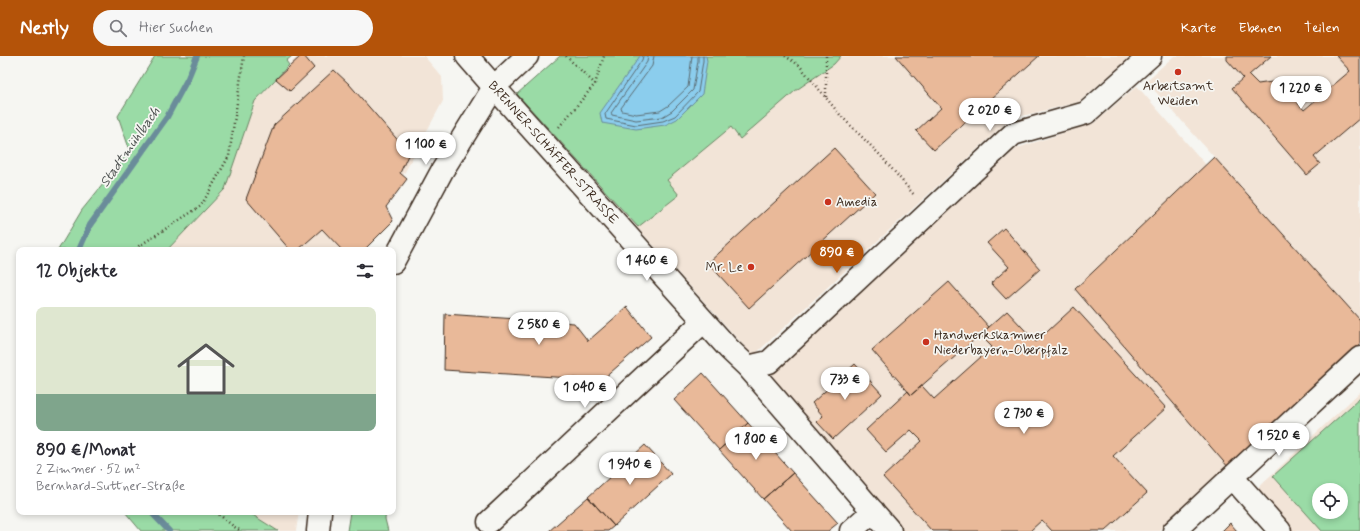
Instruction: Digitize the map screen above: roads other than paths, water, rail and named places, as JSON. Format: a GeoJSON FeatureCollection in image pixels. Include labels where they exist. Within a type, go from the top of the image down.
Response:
{"type":"FeatureCollection","features":[{"type":"Feature","properties":{"kind":"street","name":"BRENNER-SCHÄFFER-STRASSE"},"geometry":{"type":"LineString","coordinates":[[467,56],[544,144],[729,349],[748,367],[890,531]]}},
{"type":"Feature","properties":{"kind":"street"},"geometry":{"type":"LineString","coordinates":[[396,256],[442,171],[494,87],[527,56]]}},
{"type":"Feature","properties":{"kind":"street"},"geometry":{"type":"LineString","coordinates":[[748,367],[769,362],[1012,134],[1086,113],[1150,56]]}},
{"type":"Feature","properties":{"kind":"street"},"geometry":{"type":"LineString","coordinates":[[489,522],[704,321]]}},
{"type":"Feature","properties":{"kind":"street"},"geometry":{"type":"LineString","coordinates":[[1174,531],[1360,358]]}},
{"type":"Feature","properties":{"kind":"street"},"geometry":{"type":"LineString","coordinates":[[1232,478],[1280,531]]}},
{"type":"Feature","properties":{"kind":"street"},"geometry":{"type":"LineString","coordinates":[[851,531],[873,511]]}},
{"type":"Feature","properties":{"kind":"street"},"geometry":{"type":"LineString","coordinates":[[318,531],[320,515]]}},
{"type":"Feature","properties":{"kind":"water"},"geometry":{"type":"Polygon","coordinates":[[[640,56],[706,56],[707,61],[702,94],[677,119],[665,125],[636,129],[602,123],[600,113],[640,56]]]}},
{"type":"Feature","properties":{"kind":"waterway","name":"Stadtmühlbach"},"geometry":{"type":"LineString","coordinates":[[80,247],[90,225],[167,117],[188,78],[197,56]]}},
{"type":"Feature","properties":{"kind":"waterway","name":"Stadtmühlbach"},"geometry":{"type":"LineString","coordinates":[[154,515],[169,531]]}},
{"type":"Feature","properties":{"kind":"place","name":"Arbeitsamt Weiden"},"geometry":{"type":"Point","coordinates":[1178,72]}},
{"type":"Feature","properties":{"kind":"place","name":"Amedia"},"geometry":{"type":"Point","coordinates":[828,202]}},
{"type":"Feature","properties":{"kind":"place","name":"Mr. Le"},"geometry":{"type":"Point","coordinates":[751,267]}},
{"type":"Feature","properties":{"kind":"place","name":"Handwerkskammer Niederbayern-Oberpfalz"},"geometry":{"type":"Point","coordinates":[926,342]}}]}
